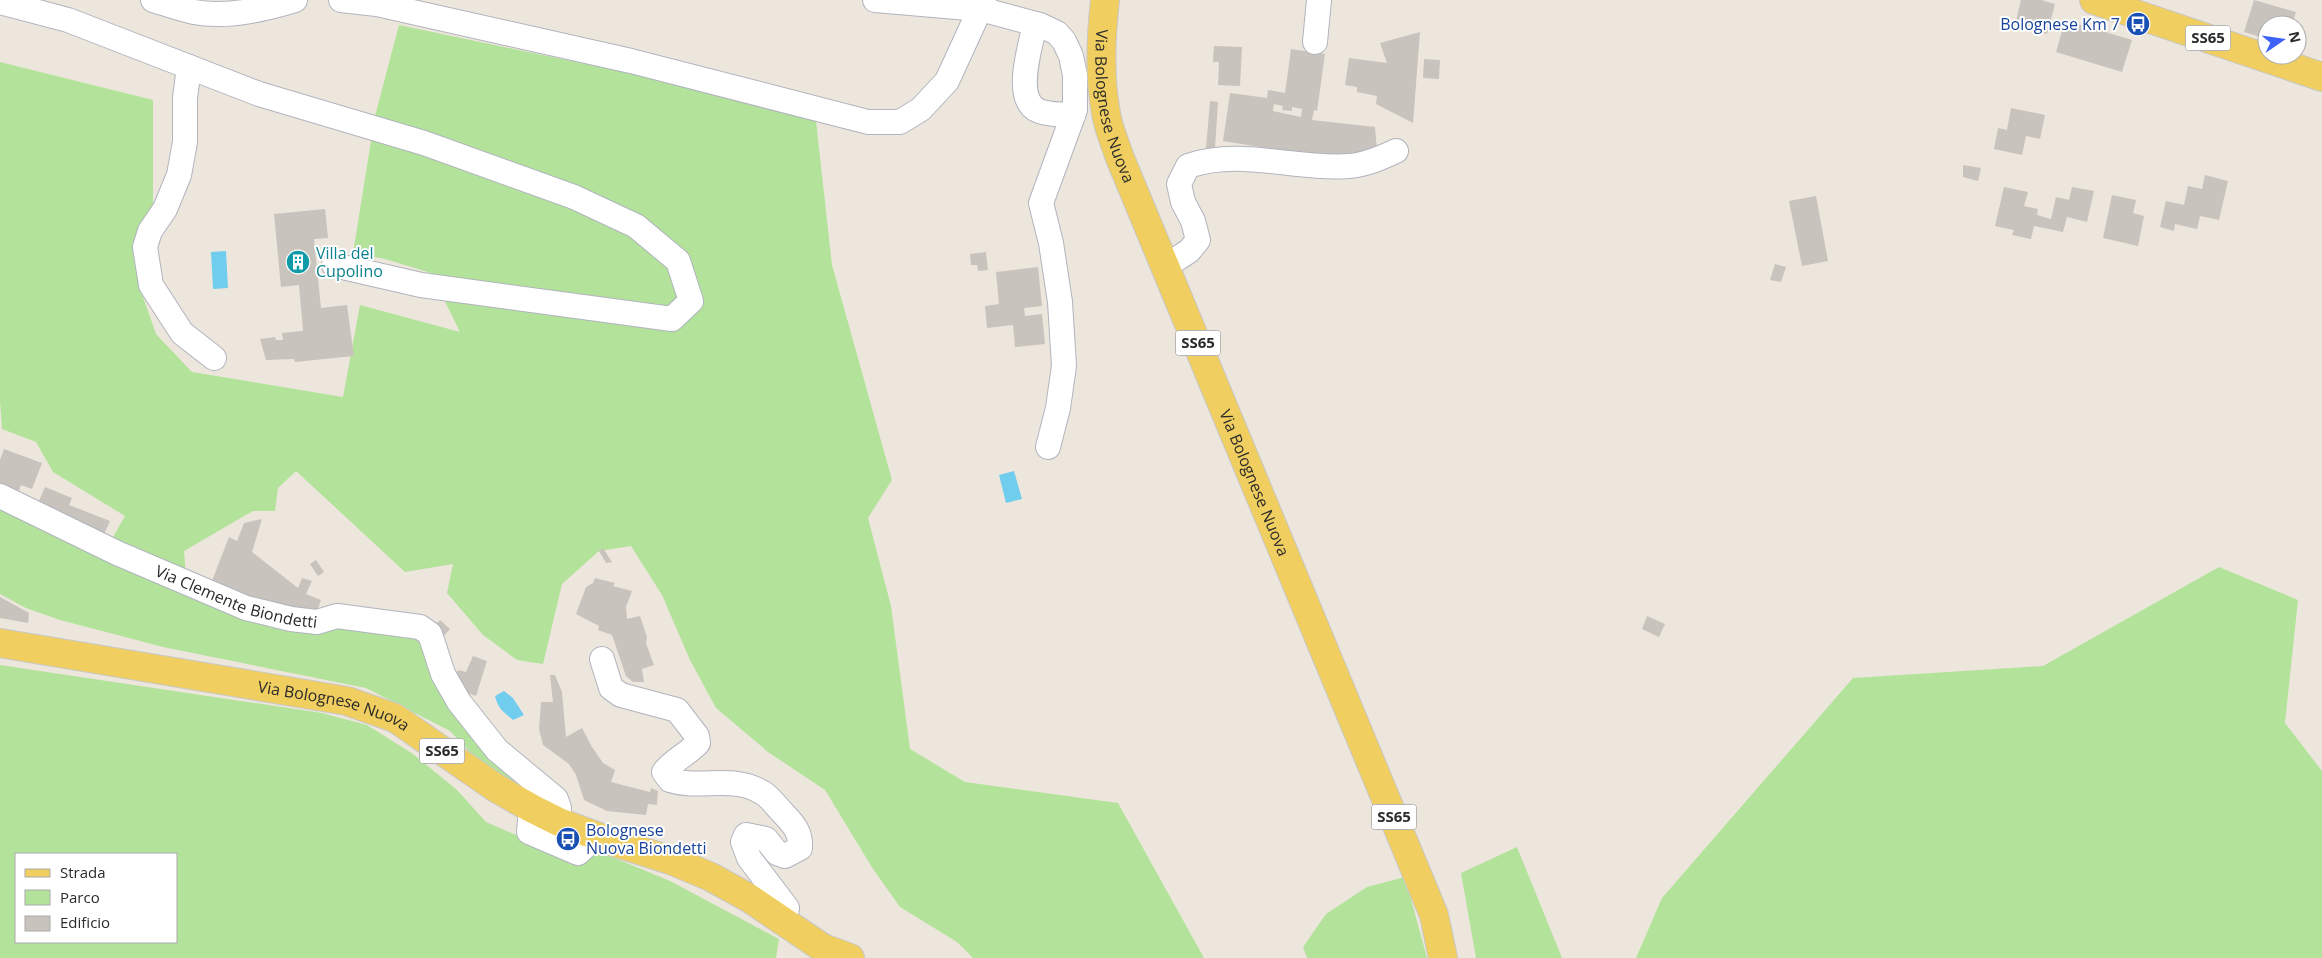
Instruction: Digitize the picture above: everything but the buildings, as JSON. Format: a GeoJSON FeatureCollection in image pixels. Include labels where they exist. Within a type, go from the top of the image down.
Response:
{"type":"FeatureCollection","features":[{"type":"Feature","properties":{"kind":"main road","name":"Via Bolognese Nuova"},"geometry":{"type":"LineString","coordinates":[[1105,0],[1101,37],[1102,79],[1106,115],[1120,158],[1434,915],[1443,958]]}},
{"type":"Feature","properties":{"kind":"main road","name":"SS65"},"geometry":{"type":"LineString","coordinates":[[2094,0],[2322,76]]}},
{"type":"Feature","properties":{"kind":"main road","name":"Via Bolognese Nuova"},"geometry":{"type":"LineString","coordinates":[[0,644],[347,701],[395,718],[496,788],[531,808],[559,822],[673,861],[711,877],[748,898],[823,948],[850,958]]}},
{"type":"Feature","properties":{"kind":"street"},"geometry":{"type":"LineString","coordinates":[[153,0],[196,12],[204,12],[269,8],[295,0]]}},
{"type":"Feature","properties":{"kind":"street"},"geometry":{"type":"LineString","coordinates":[[341,0],[377,4],[631,61],[868,122],[900,122],[921,109],[947,81],[982,4]]}},
{"type":"Feature","properties":{"kind":"street"},"geometry":{"type":"LineString","coordinates":[[875,0],[982,4],[1058,33],[1071,56],[1076,93],[1074,116],[1041,203],[1051,243],[1060,302],[1064,366],[1058,408],[1048,447]]}},
{"type":"Feature","properties":{"kind":"street"},"geometry":{"type":"LineString","coordinates":[[1315,42],[1319,0]]}},
{"type":"Feature","properties":{"kind":"street"},"geometry":{"type":"LineString","coordinates":[[0,2],[68,20],[259,94],[424,143],[574,197],[636,226],[678,261],[691,300],[672,319],[421,285],[334,265]]}},
{"type":"Feature","properties":{"kind":"street"},"geometry":{"type":"LineString","coordinates":[[1035,24],[1024,80],[1026,98],[1032,106],[1041,112],[1074,116]]}},
{"type":"Feature","properties":{"kind":"street"},"geometry":{"type":"LineString","coordinates":[[189,67],[185,98],[185,142],[180,175],[165,209],[150,231],[146,247],[151,285],[182,333],[214,358]]}},
{"type":"Feature","properties":{"kind":"street"},"geometry":{"type":"LineString","coordinates":[[1166,266],[1189,251],[1198,240],[1193,221],[1183,202],[1179,184],[1188,166],[1206,159],[1234,158],[1321,166],[1350,166],[1374,161],[1396,151]]}},
{"type":"Feature","properties":{"kind":"street","name":"Via Clemente Biondetti"},"geometry":{"type":"LineString","coordinates":[[0,496],[117,553],[246,608],[291,619],[317,622],[337,616],[420,627],[430,634],[443,674],[459,702],[497,750],[556,798],[559,808],[559,822]]}},
{"type":"Feature","properties":{"kind":"street"},"geometry":{"type":"LineString","coordinates":[[602,659],[611,688],[621,695],[677,710],[697,736],[698,744],[688,754],[670,764],[664,772],[670,780],[682,784],[731,781],[746,785],[764,793],[798,828],[800,848],[785,856],[777,853],[766,839],[746,836],[743,842],[749,858],[787,908],[784,921]]}},
{"type":"Feature","properties":{"kind":"street"},"geometry":{"type":"LineString","coordinates":[[531,808],[528,832],[578,853],[596,836]]}},
{"type":"Feature","properties":{"kind":"green space"},"geometry":{"type":"Polygon","coordinates":[[[399,25],[815,112],[832,265],[892,480],[868,518],[891,606],[910,749],[965,782],[1118,803],[1204,958],[973,958],[957,942],[900,907],[873,869],[825,790],[768,752],[716,708],[690,660],[662,595],[631,546],[599,551],[562,584],[543,664],[517,660],[483,635],[447,593],[453,564],[405,572],[296,471],[278,488],[275,511],[253,511],[184,551],[186,576],[307,630],[343,628],[416,632],[515,771],[531,797],[491,774],[450,731],[366,688],[163,647],[60,620],[26,608],[0,594],[0,506],[101,558],[125,516],[53,472],[36,442],[2,429],[0,401],[0,62],[153,100],[153,206],[136,232],[141,291],[156,334],[192,372],[343,397],[360,305],[460,332],[431,273],[385,259],[353,253],[375,116],[399,25]]]}},
{"type":"Feature","properties":{"kind":"green space"},"geometry":{"type":"Polygon","coordinates":[[[2219,567],[2298,600],[2285,723],[2322,771],[2322,958],[1636,958],[1662,898],[1853,678],[2043,666],[2219,567]]]}},
{"type":"Feature","properties":{"kind":"green space"},"geometry":{"type":"Polygon","coordinates":[[[0,665],[322,713],[367,725],[413,754],[457,790],[486,822],[523,838],[590,855],[605,854],[670,881],[779,939],[776,958],[0,958],[0,665]]]}},
{"type":"Feature","properties":{"kind":"green space"},"geometry":{"type":"Polygon","coordinates":[[[1517,847],[1562,958],[1476,958],[1461,873],[1517,847]]]}},
{"type":"Feature","properties":{"kind":"green space"},"geometry":{"type":"Polygon","coordinates":[[[1405,877],[1427,958],[1307,958],[1303,947],[1326,914],[1367,887],[1405,877]]]}},
{"type":"Feature","properties":{"kind":"water"},"geometry":{"type":"Polygon","coordinates":[[[226,251],[228,288],[213,289],[211,252],[226,251]]]}},
{"type":"Feature","properties":{"kind":"water"},"geometry":{"type":"Polygon","coordinates":[[[1014,471],[1022,499],[1006,503],[999,475],[1014,471]]]}},
{"type":"Feature","properties":{"kind":"water"},"geometry":{"type":"Polygon","coordinates":[[[504,691],[513,698],[524,715],[513,720],[502,710],[495,696],[504,691]]]}},
{"type":"Feature","properties":{"kind":"place","name":"Bolognese Km 7"},"geometry":{"type":"Point","coordinates":[2138,24]}},
{"type":"Feature","properties":{"kind":"place","name":"Villa del Cupolino"},"geometry":{"type":"Point","coordinates":[298,262]}},
{"type":"Feature","properties":{"kind":"place","name":"Bolognese Nuova Biondetti"},"geometry":{"type":"Point","coordinates":[568,839]}}]}
